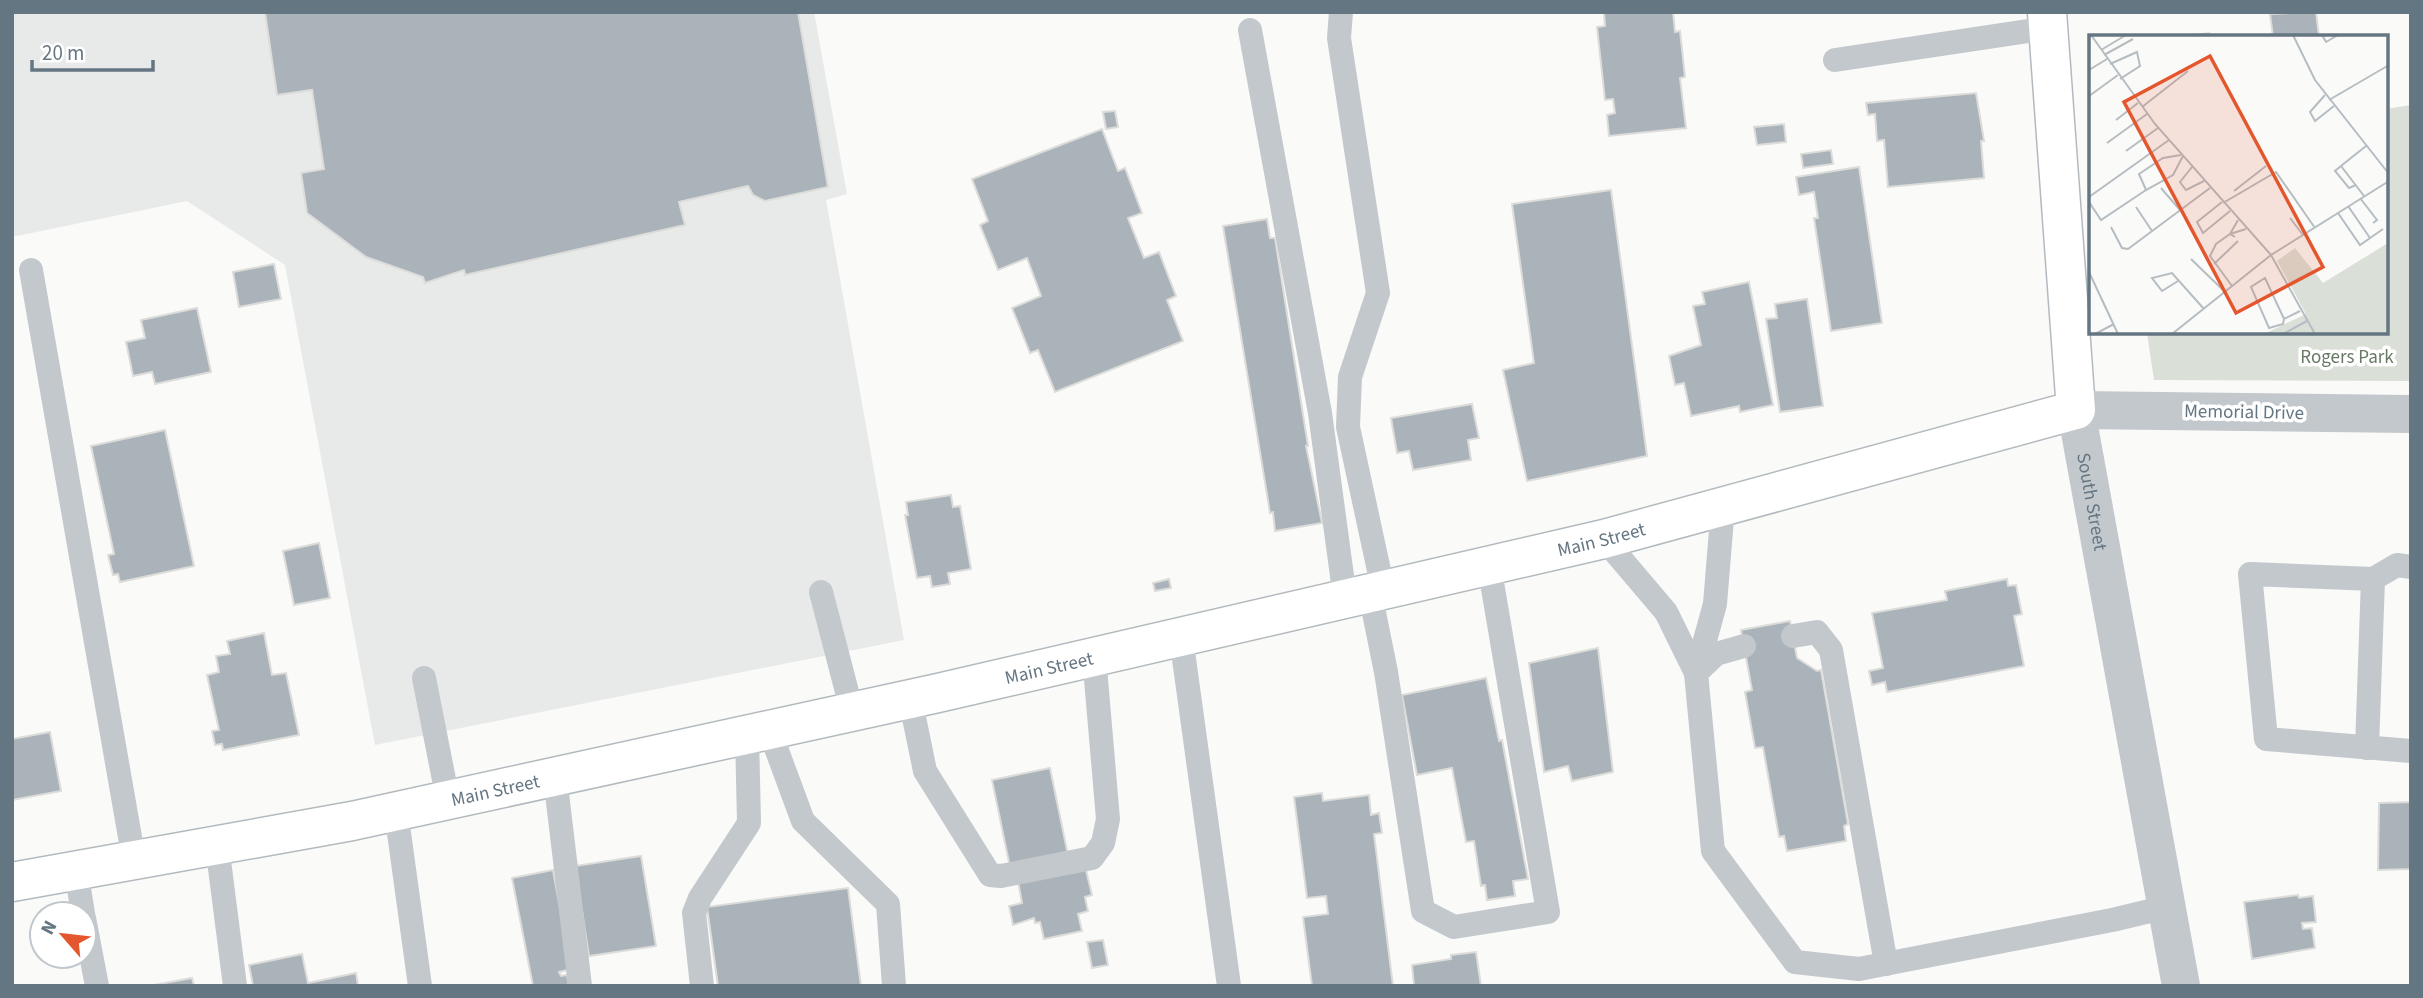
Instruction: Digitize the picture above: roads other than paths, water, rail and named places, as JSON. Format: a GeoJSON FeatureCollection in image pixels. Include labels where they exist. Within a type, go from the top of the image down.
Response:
{"type":"FeatureCollection","features":[{"type":"Feature","properties":{"kind":"main road","name":"South Street"},"geometry":{"type":"LineString","coordinates":[[2048,20],[2076,410]]}},
{"type":"Feature","properties":{"kind":"main road","name":"Main Street"},"geometry":{"type":"LineString","coordinates":[[12,882],[396,811],[1181,637],[1604,539],[2076,410]]}},
{"type":"Feature","properties":{"kind":"street","name":"Memorial Drive"},"geometry":{"type":"LineString","coordinates":[[2076,410],[2411,414]]}},
{"type":"Feature","properties":{"kind":"street","name":"South Street"},"geometry":{"type":"LineString","coordinates":[[2076,410],[2181,986]]}},
{"type":"Feature","properties":{"kind":"lane"},"geometry":{"type":"LineString","coordinates":[[1341,12],[1339,38],[1378,293],[1350,377],[1348,427],[1366,593]]}},
{"type":"Feature","properties":{"kind":"lane"},"geometry":{"type":"LineString","coordinates":[[1835,60],[2048,20]]}},
{"type":"Feature","properties":{"kind":"lane"},"geometry":{"type":"LineString","coordinates":[[1251,30],[1320,413],[1386,672],[1423,911],[1454,927],[1548,912],[1489,565]]}},
{"type":"Feature","properties":{"kind":"lane"},"geometry":{"type":"LineString","coordinates":[[31,270],[135,860]]}},
{"type":"Feature","properties":{"kind":"lane"},"geometry":{"type":"LineString","coordinates":[[1696,673],[1715,604],[1723,506]]}},
{"type":"Feature","properties":{"kind":"lane"},"geometry":{"type":"LineString","coordinates":[[1604,539],[1666,612],[1696,673],[1713,851],[1795,962],[1859,969],[2167,907]]}},
{"type":"Feature","properties":{"kind":"lane"},"geometry":{"type":"LineString","coordinates":[[2411,567],[2397,565],[2373,579],[2250,574],[2266,739],[2411,751]]}},
{"type":"Feature","properties":{"kind":"lane"},"geometry":{"type":"LineString","coordinates":[[2367,748],[2373,579]]}},
{"type":"Feature","properties":{"kind":"lane"},"geometry":{"type":"LineString","coordinates":[[821,592],[852,711]]}},
{"type":"Feature","properties":{"kind":"lane"},"geometry":{"type":"LineString","coordinates":[[1793,636],[1817,632],[1831,650],[1886,964]]}},
{"type":"Feature","properties":{"kind":"lane"},"geometry":{"type":"LineString","coordinates":[[1181,637],[1229,986]]}},
{"type":"Feature","properties":{"kind":"lane"},"geometry":{"type":"LineString","coordinates":[[1696,673],[1716,654],[1744,646]]}},
{"type":"Feature","properties":{"kind":"lane"},"geometry":{"type":"LineString","coordinates":[[910,698],[925,771],[990,875],[1001,876],[1092,858],[1103,844],[1108,819],[1094,656]]}},
{"type":"Feature","properties":{"kind":"lane"},"geometry":{"type":"LineString","coordinates":[[424,678],[447,800]]}},
{"type":"Feature","properties":{"kind":"lane"},"geometry":{"type":"LineString","coordinates":[[702,986],[694,913],[700,898],[749,822],[758,732]]}},
{"type":"Feature","properties":{"kind":"lane"},"geometry":{"type":"LineString","coordinates":[[758,732],[803,821],[888,904],[894,986]]}},
{"type":"Feature","properties":{"kind":"lane"},"geometry":{"type":"LineString","coordinates":[[555,777],[580,986]]}},
{"type":"Feature","properties":{"kind":"lane"},"geometry":{"type":"LineString","coordinates":[[396,811],[420,986]]}},
{"type":"Feature","properties":{"kind":"lane"},"geometry":{"type":"LineString","coordinates":[[216,845],[235,986]]}},
{"type":"Feature","properties":{"kind":"lane"},"geometry":{"type":"LineString","coordinates":[[76,870],[81,900]]}},
{"type":"Feature","properties":{"kind":"park label","name":"Rogers Park"},"geometry":{"type":"Point","coordinates":[2347,356]}}]}
